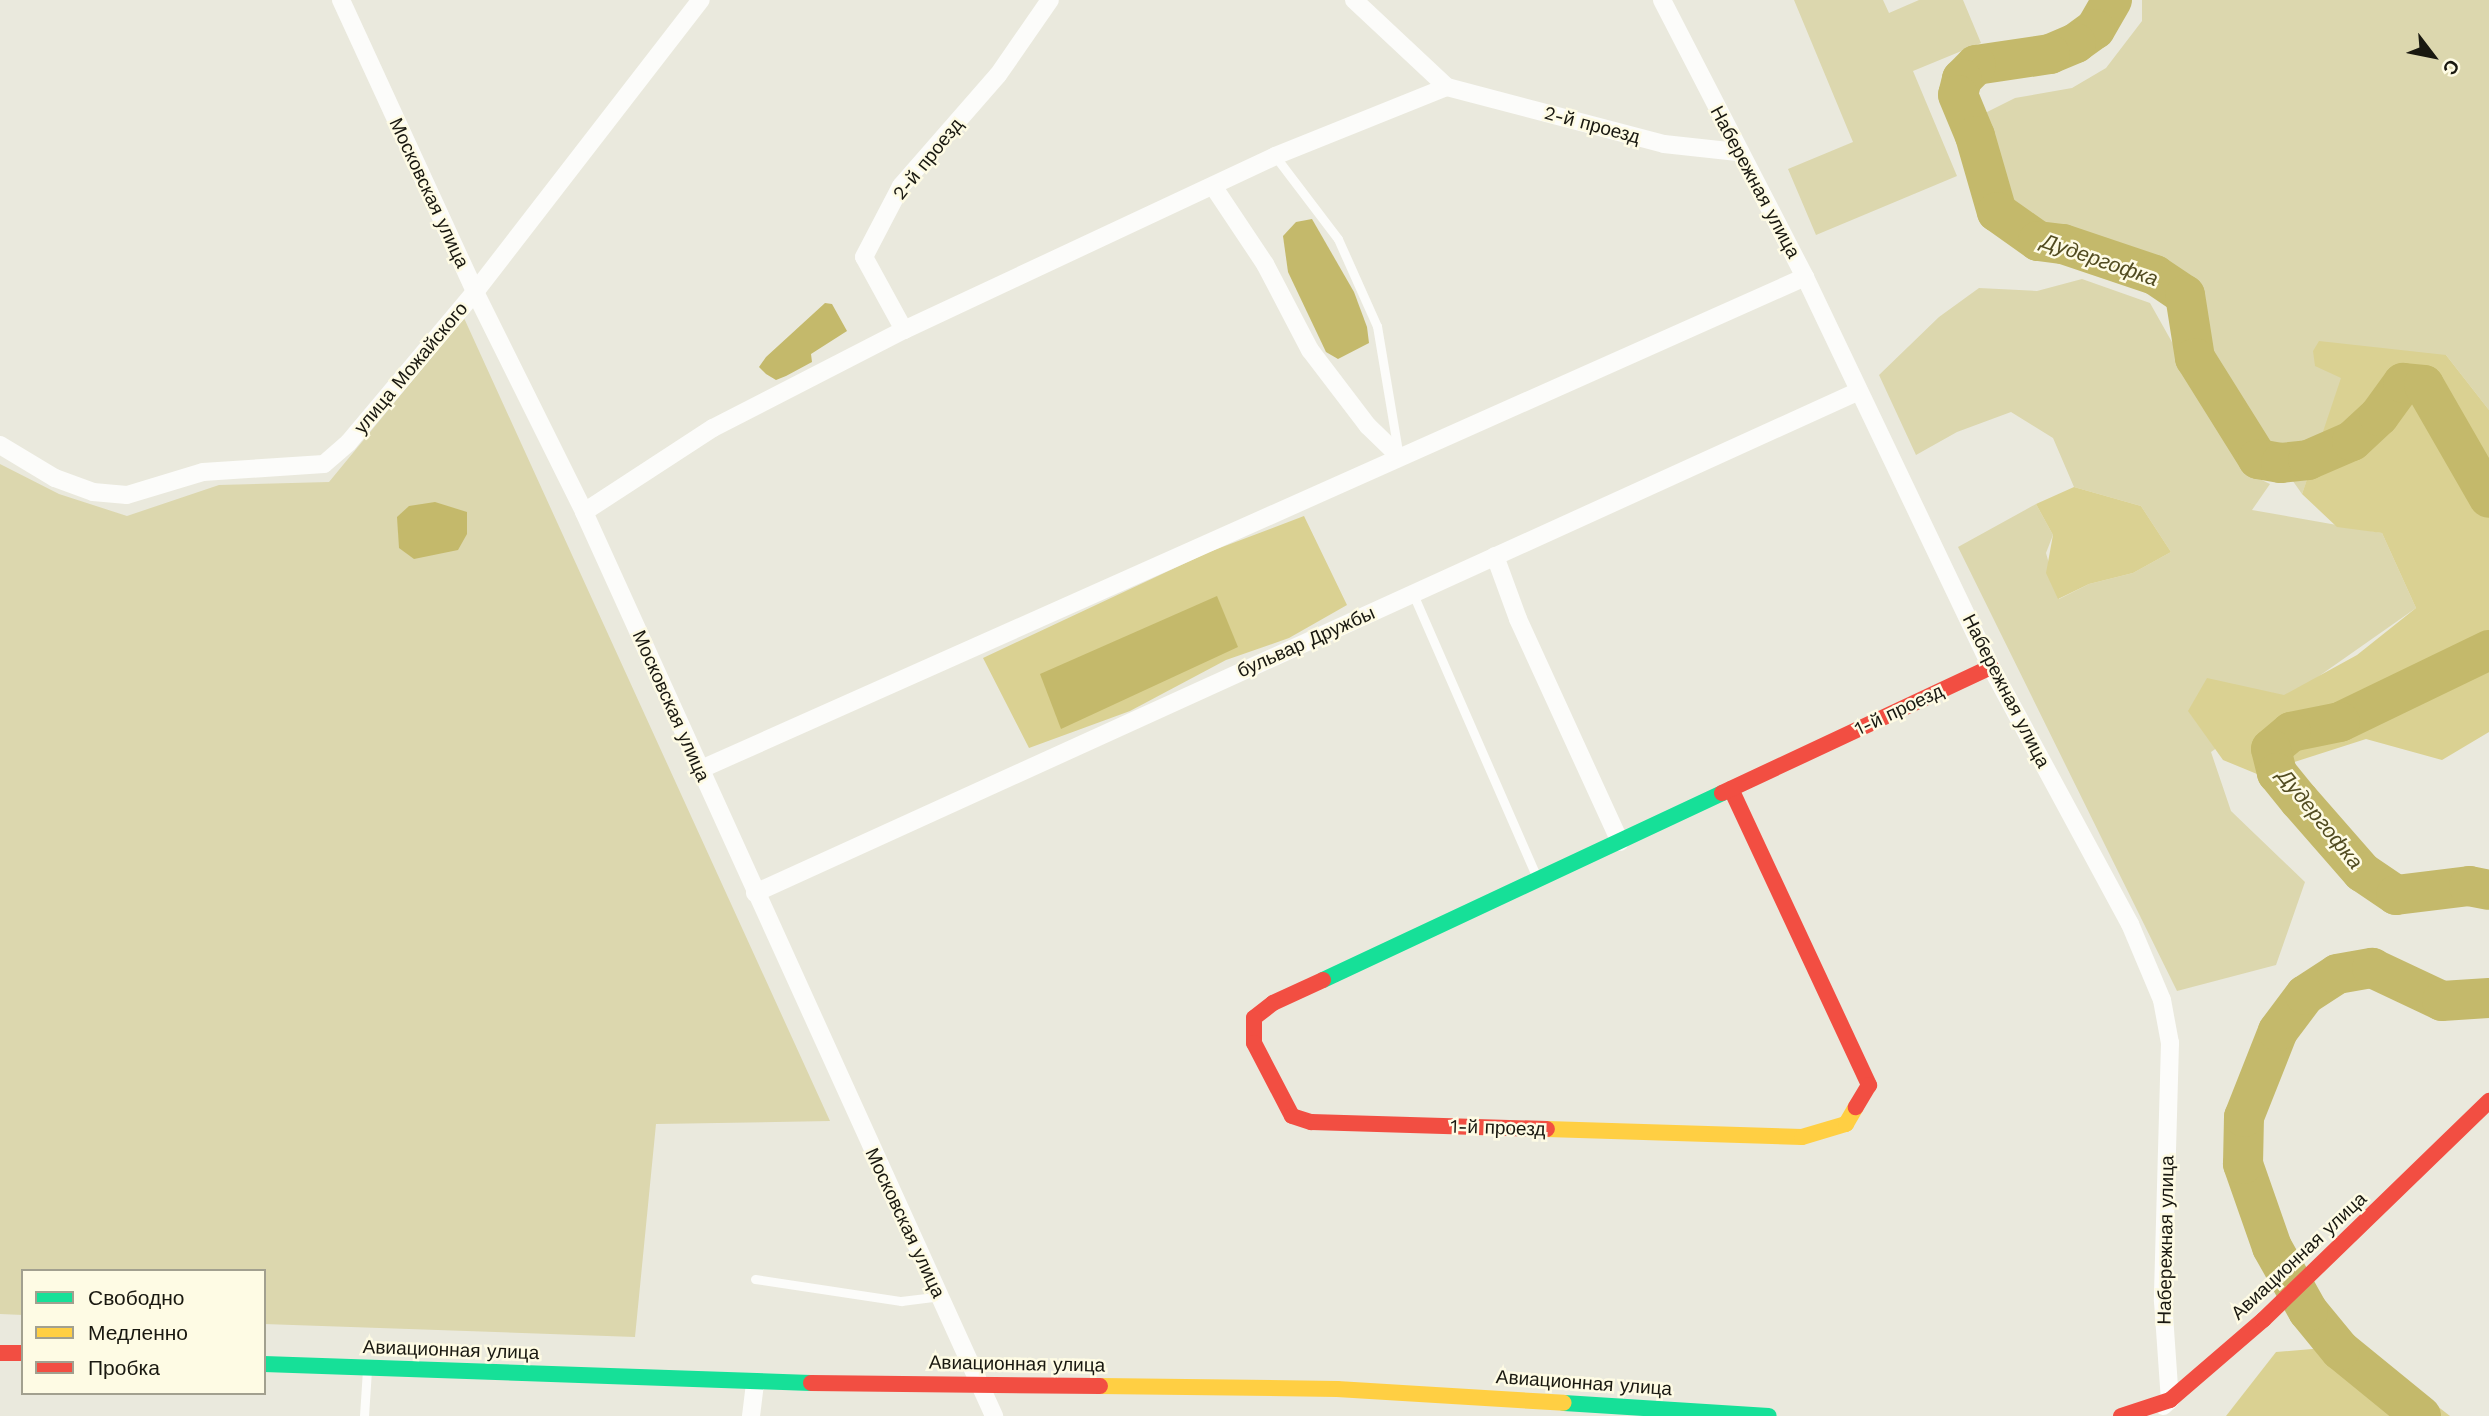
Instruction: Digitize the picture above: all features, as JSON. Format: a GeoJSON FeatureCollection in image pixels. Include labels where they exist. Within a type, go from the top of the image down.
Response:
{"type":"FeatureCollection","features":[{"type":"Feature","properties":{"kind":"street","name":"Московская улица"},"geometry":{"type":"LineString","coordinates":[[341,0],[475,292],[584,512],[994,1416]]}},
{"type":"Feature","properties":{"kind":"street","name":"улица Можайского"},"geometry":{"type":"LineString","coordinates":[[0,446],[55,478],[93,492],[127,495],[203,472],[324,464],[349,442],[475,292],[701,0]]}},
{"type":"Feature","properties":{"kind":"street","name":"2-й проезд"},"geometry":{"type":"LineString","coordinates":[[904,330],[864,257],[901,186],[998,75],[1050,0]]}},
{"type":"Feature","properties":{"kind":"street","name":"2-й проезд"},"geometry":{"type":"LineString","coordinates":[[1354,0],[1447,87],[1664,144],[1738,152]]}},
{"type":"Feature","properties":{"kind":"street","name":"Набережная улица"},"geometry":{"type":"LineString","coordinates":[[1662,0],[1738,152],[1805,277],[1857,391],[1991,667],[2130,924],[2162,1000],[2170,1043],[2163,1301],[2170,1400]]}},
{"type":"Feature","properties":{"kind":"street"},"geometry":{"type":"LineString","coordinates":[[584,512],[713,428],[904,330],[1275,156],[1447,87]]}},
{"type":"Feature","properties":{"kind":"street"},"geometry":{"type":"LineString","coordinates":[[1213,186],[1265,264],[1310,350],[1367,426],[1398,455]]}},
{"type":"Feature","properties":{"kind":"street"},"geometry":{"type":"LineString","coordinates":[[699,770],[1398,455],[1805,277]]}},
{"type":"Feature","properties":{"kind":"street","name":"бульвар Дружбы"},"geometry":{"type":"LineString","coordinates":[[755,893],[1857,391]]}},
{"type":"Feature","properties":{"kind":"street"},"geometry":{"type":"LineString","coordinates":[[1495,556],[1518,619],[1620,842]]}},
{"type":"Feature","properties":{"kind":"street","name":"1-й проезд"},"geometry":{"type":"LineString","coordinates":[[1731,789],[1869,1085],[1846,1124],[1802,1137],[1311,1122],[1292,1116],[1254,1042],[1254,1018],[1273,1003],[1991,667]]}},
{"type":"Feature","properties":{"kind":"street","name":"Авиационная улица"},"geometry":{"type":"LineString","coordinates":[[2121,1416],[2170,1400],[2263,1320],[2489,1101]]}},
{"type":"Feature","properties":{"kind":"street"},"geometry":{"type":"LineString","coordinates":[[0,1353],[21,1353]]}},
{"type":"Feature","properties":{"kind":"street","name":"Авиационная улица"},"geometry":{"type":"LineString","coordinates":[[266,1364],[755,1382],[1337,1389],[1769,1416]]}},
{"type":"Feature","properties":{"kind":"street"},"geometry":{"type":"LineString","coordinates":[[751,1416],[755,1382]]}},
{"type":"Feature","properties":{"kind":"street"},"geometry":{"type":"LineString","coordinates":[[2153,1416],[2170,1400]]}},
{"type":"Feature","properties":{"kind":"lane"},"geometry":{"type":"LineString","coordinates":[[1275,156],[1338,239],[1377,326],[1398,455]]}},
{"type":"Feature","properties":{"kind":"lane"},"geometry":{"type":"LineString","coordinates":[[1413,594],[1538,880]]}},
{"type":"Feature","properties":{"kind":"lane"},"geometry":{"type":"LineString","coordinates":[[755,1279],[901,1301],[939,1296]]}},
{"type":"Feature","properties":{"kind":"lane"},"geometry":{"type":"LineString","coordinates":[[364,1416],[367,1368]]}},
{"type":"Feature","properties":{"kind":"shaded area"},"geometry":{"type":"Polygon","coordinates":[[[1794,0],[1883,0],[1889,13],[1919,0],[1963,0],[1981,43],[1913,71],[1957,176],[1816,235],[1788,169],[1853,142],[1794,0]]]}},
{"type":"Feature","properties":{"kind":"shaded area"},"geometry":{"type":"Polygon","coordinates":[[[2142,0],[2489,0],[2489,410],[2446,355],[2342,378],[2302,494],[2219,376],[2199,291],[2150,262],[2070,234],[2026,224],[2013,212],[1985,113],[2015,98],[2072,88],[2106,68],[2142,21],[2142,0]]]}},
{"type":"Feature","properties":{"kind":"shaded area"},"geometry":{"type":"Polygon","coordinates":[[[1312,219],[1354,292],[1367,327],[1369,343],[1338,359],[1326,352],[1288,272],[1283,236],[1296,222],[1312,219]]]}},
{"type":"Feature","properties":{"kind":"shaded area"},"geometry":{"type":"Polygon","coordinates":[[[2082,279],[2150,303],[2245,472],[2270,484],[2252,510],[2382,533],[2416,608],[2211,752],[2231,811],[2305,882],[2276,965],[2177,991],[1958,547],[2036,504],[2053,535],[2046,553],[2059,599],[2089,584],[2133,573],[2171,552],[2141,506],[2074,487],[2053,438],[2011,412],[1957,432],[1916,455],[1879,375],[1939,317],[1979,288],[2037,291],[2082,279]]]}},
{"type":"Feature","properties":{"kind":"shaded area"},"geometry":{"type":"Polygon","coordinates":[[[825,303],[832,304],[847,331],[811,354],[812,362],[786,376],[776,380],[766,374],[759,367],[766,357],[825,303]]]}},
{"type":"Feature","properties":{"kind":"shaded area"},"geometry":{"type":"Polygon","coordinates":[[[464,318],[830,1121],[656,1124],[635,1337],[266,1324],[266,1269],[21,1269],[21,1315],[0,1314],[0,464],[59,494],[127,516],[219,485],[329,482],[464,318]]]}},
{"type":"Feature","properties":{"kind":"shaded area"},"geometry":{"type":"Polygon","coordinates":[[[2319,341],[2446,355],[2489,410],[2489,732],[2442,760],[2366,739],[2257,774],[2223,760],[2188,711],[2207,678],[2284,695],[2357,655],[2416,608],[2382,533],[2337,527],[2302,494],[2341,378],[2315,366],[2313,351],[2319,341]]]}},
{"type":"Feature","properties":{"kind":"shaded area"},"geometry":{"type":"Polygon","coordinates":[[[2074,487],[2141,506],[2171,552],[2133,573],[2089,584],[2058,599],[2046,573],[2053,535],[2036,504],[2074,487]]]}},
{"type":"Feature","properties":{"kind":"shaded area"},"geometry":{"type":"Polygon","coordinates":[[[435,502],[467,512],[467,534],[458,550],[414,559],[399,548],[397,517],[409,506],[435,502]]]}},
{"type":"Feature","properties":{"kind":"shaded area"},"geometry":{"type":"Polygon","coordinates":[[[1304,516],[1347,605],[1289,638],[1226,660],[1130,711],[1029,748],[983,658],[1209,552],[1304,516]]]}},
{"type":"Feature","properties":{"kind":"shaded area"},"geometry":{"type":"Polygon","coordinates":[[[1217,596],[1238,647],[1061,729],[1040,674],[1217,596]]]}},
{"type":"Feature","properties":{"kind":"shaded area"},"geometry":{"type":"Polygon","coordinates":[[[2359,1345],[2450,1416],[2226,1416],[2276,1352],[2359,1345]]]}},
{"type":"Feature","properties":{"kind":"waterway","name":"Дудергофка"},"geometry":{"type":"LineString","coordinates":[[2112,0],[2095,29],[2076,43],[2050,54],[1976,65],[1962,79],[1958,95],[1975,136],[1997,212],[2038,241],[2063,244],[2155,275],[2185,295],[2195,358],[2258,459],[2281,463],[2308,460],[2352,441],[2379,416],[2403,383],[2424,385],[2489,498]]}},
{"type":"Feature","properties":{"kind":"waterway","name":"Дудергофка"},"geometry":{"type":"LineString","coordinates":[[2489,650],[2340,722],[2291,732],[2271,749],[2277,773],[2299,800],[2362,872],[2396,895],[2469,886],[2489,890]]}},
{"type":"Feature","properties":{"kind":"waterway","name":"Дудергофка"},"geometry":{"type":"LineString","coordinates":[[2421,1416],[2340,1350],[2308,1311],[2272,1247],[2243,1164],[2244,1117],[2278,1031],[2305,995],[2337,974],[2372,968],[2442,1001],[2489,998]]}},
{"type":"Feature","properties":{"kind":"traffic: fast"},"geometry":{"type":"LineString","coordinates":[[1323,980],[1722,793]]}},
{"type":"Feature","properties":{"kind":"traffic: fast"},"geometry":{"type":"LineString","coordinates":[[266,1364],[811,1383]]}},
{"type":"Feature","properties":{"kind":"traffic: fast"},"geometry":{"type":"LineString","coordinates":[[1564,1403],[1769,1416]]}},
{"type":"Feature","properties":{"kind":"traffic: slow"},"geometry":{"type":"LineString","coordinates":[[1547,1129],[1802,1137],[1846,1124],[1856,1107]]}},
{"type":"Feature","properties":{"kind":"traffic: slow"},"geometry":{"type":"LineString","coordinates":[[1100,1386],[1337,1389],[1564,1403]]}},
{"type":"Feature","properties":{"kind":"traffic: jam"},"geometry":{"type":"LineString","coordinates":[[1722,793],[1991,667]]}},
{"type":"Feature","properties":{"kind":"traffic: jam"},"geometry":{"type":"LineString","coordinates":[[1731,789],[1869,1085],[1856,1107]]}},
{"type":"Feature","properties":{"kind":"traffic: jam"},"geometry":{"type":"LineString","coordinates":[[1323,980],[1273,1003],[1254,1018],[1254,1043],[1292,1116],[1311,1122],[1547,1129]]}},
{"type":"Feature","properties":{"kind":"traffic: jam"},"geometry":{"type":"LineString","coordinates":[[2121,1416],[2170,1400],[2263,1320],[2489,1101]]}},
{"type":"Feature","properties":{"kind":"traffic: jam"},"geometry":{"type":"LineString","coordinates":[[0,1353],[21,1353]]}},
{"type":"Feature","properties":{"kind":"traffic: jam"},"geometry":{"type":"LineString","coordinates":[[811,1383],[1100,1386]]}}]}
